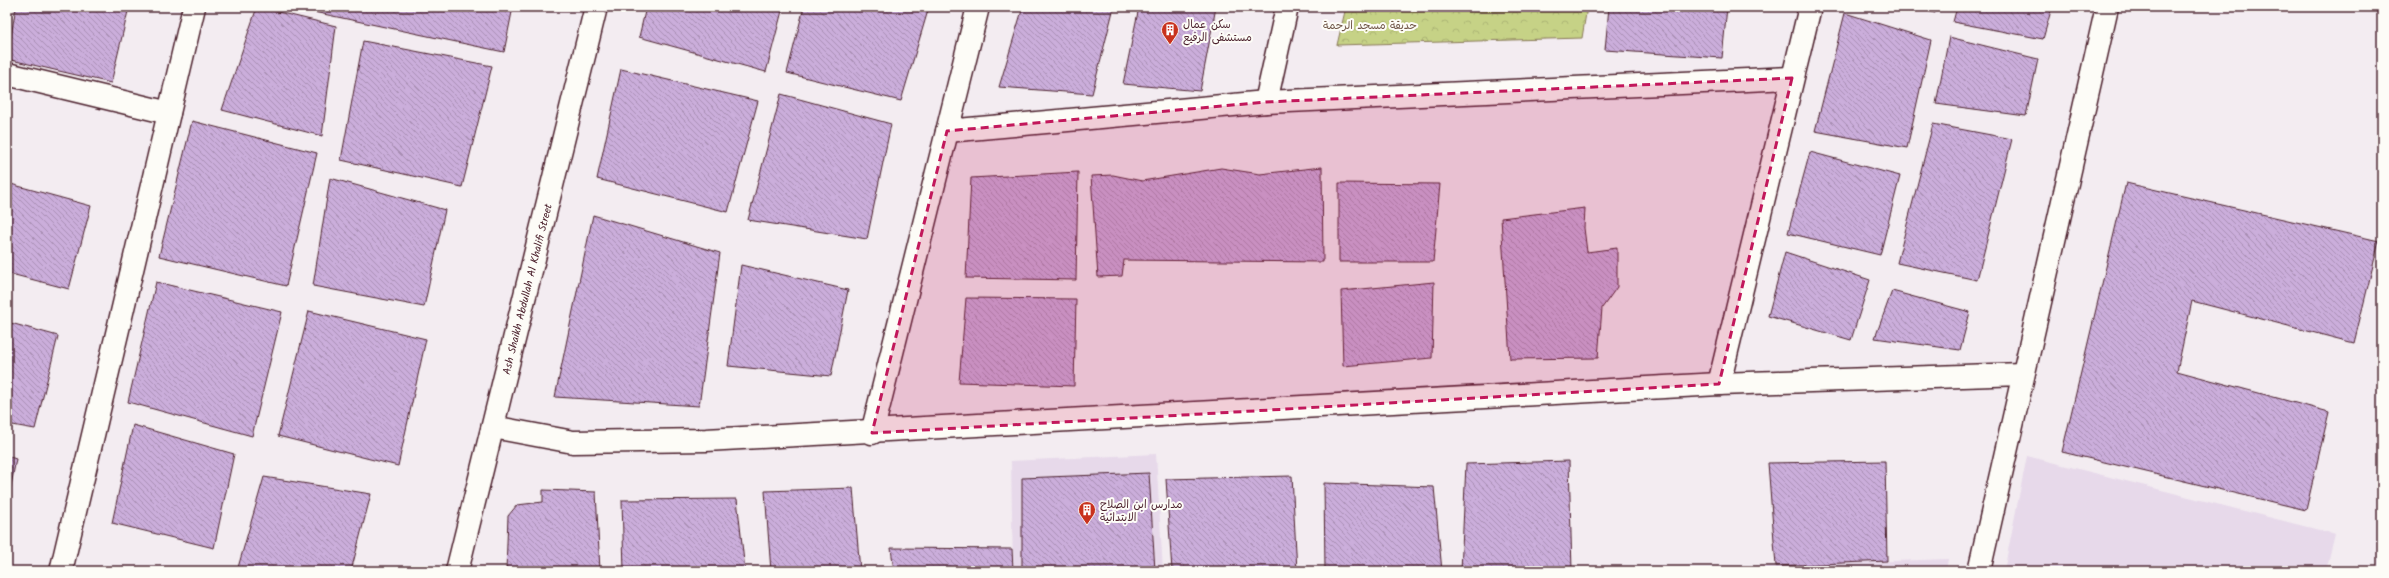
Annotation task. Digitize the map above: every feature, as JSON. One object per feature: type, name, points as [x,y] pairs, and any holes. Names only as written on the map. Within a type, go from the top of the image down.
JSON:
[{"type":"street","points":[[61,571],[194,7]]},
{"type":"street","name":"Ash Shaikh Abdullah Al Khalifi Street","points":[[457,571],[596,7]]},
{"type":"street","points":[[872,432],[978,7]]},
{"type":"street","points":[[1266,102],[1286,7]]},
{"type":"street","points":[[1719,384],[1810,7]]},
{"type":"street","points":[[1979,571],[2107,7]]},
{"type":"street","points":[[7,74],[169,113]]},
{"type":"street","points":[[947,131],[1266,102],[1792,78]]},
{"type":"street","points":[[493,427],[572,442],[706,440],[1719,384],[2023,374]]},
{"type":"highlighted area","points":[[1792,78],[1719,384],[872,433],[947,131],[1266,102]]},
{"type":"shaded area","name":"مدارس ابن الصلاح الابتدائية","points":[[1156,454],[1163,571],[1013,571],[1011,461]]},
{"type":"shaded area","points":[[2027,456],[2335,534],[2326,571],[2004,571]]},
{"type":"shaded area","points":[[1948,559],[1946,571],[1756,571],[1756,566]]},
{"type":"green space","name":"حديقة مسجد الرحمة","points":[[1346,7],[1587,7],[1582,38],[1337,45]]},
{"type":"building","points":[[16,7],[129,7],[111,83],[7,59]]},
{"type":"building","points":[[257,7],[336,26],[322,136],[222,110]]},
{"type":"building","points":[[290,7],[513,7],[504,52]]},
{"type":"building","points":[[646,7],[783,7],[766,72],[639,37]]},
{"type":"building","points":[[804,7],[929,7],[901,101],[787,73]]},
{"type":"building","points":[[1023,7],[1114,7],[1092,94],[999,87]]},
{"type":"building","name":"سكن عمال مستشفى الرفيع","points":[[1139,7],[1216,7],[1200,91],[1123,84]]},
{"type":"building","points":[[1609,7],[1727,7],[1722,58],[1605,50]]},
{"type":"building","points":[[1911,7],[1936,7],[1935,13]]},
{"type":"building","points":[[1957,7],[2052,7],[2043,39],[1953,22]]},
{"type":"building","points":[[1845,13],[1931,40],[1907,148],[1815,131]]},
{"type":"building","points":[[1949,37],[2038,59],[2026,116],[1936,104]]},
{"type":"building","points":[[363,41],[492,66],[462,187],[341,160]]},
{"type":"building","points":[[621,69],[758,101],[728,212],[597,179]]},
{"type":"building","points":[[781,94],[891,124],[867,239],[748,220]]},
{"type":"building","points":[[192,121],[317,153],[286,286],[159,256]]},
{"type":"building","points":[[1933,124],[2012,139],[1977,280],[1897,263]]},
{"type":"building","points":[[1810,152],[1900,176],[1880,255],[1788,233]]},
{"type":"building","points":[[1322,167],[1323,262],[1124,260],[1122,276],[1098,277],[1091,176],[1113,175],[1142,181],[1221,168],[1260,174]]},
{"type":"building","points":[[1078,172],[1076,280],[966,278],[971,178]]},
{"type":"building","points":[[330,178],[445,210],[424,307],[313,286]]},
{"type":"building","points":[[7,183],[91,206],[69,289],[7,273]]},
{"type":"building","points":[[1339,183],[1440,184],[1433,262],[1339,262]]},
{"type":"building","points":[[2126,183],[2379,241],[2354,343],[2192,301],[2177,371],[2329,412],[2306,510],[2062,452]]},
{"type":"building","points":[[1585,208],[1584,228],[1587,252],[1617,248],[1617,287],[1602,308],[1598,358],[1510,359],[1501,218]]},
{"type":"building","points":[[593,215],[720,253],[699,406],[555,397]]},
{"type":"building","points":[[1785,252],[1870,280],[1851,340],[1768,316]]},
{"type":"building","points":[[741,265],[848,290],[831,376],[728,366]]},
{"type":"building","points":[[156,282],[282,312],[252,436],[128,402]]},
{"type":"building","points":[[1434,282],[1432,358],[1343,366],[1341,291]]},
{"type":"building","points":[[1892,291],[1970,312],[1960,350],[1875,338]]},
{"type":"building","points":[[966,298],[1076,299],[1074,386],[959,382]]},
{"type":"building","points":[[309,311],[426,339],[398,466],[278,436]]},
{"type":"building","points":[[7,322],[58,336],[35,429],[7,424]]},
{"type":"building","points":[[133,425],[234,454],[214,548],[112,523]]},
{"type":"building","points":[[7,456],[16,459],[7,507]]},
{"type":"building","points":[[1569,461],[1572,571],[1461,571],[1466,464]]},
{"type":"building","points":[[1885,461],[1887,561],[1776,566],[1768,463]]},
{"type":"building","name":"مدارس ابن الصلاح الابتدائية","points":[[1149,473],[1155,571],[1022,571],[1022,478]]},
{"type":"building","points":[[1292,476],[1297,571],[1172,571],[1166,479]]},
{"type":"building","points":[[264,477],[371,494],[351,571],[237,571]]},
{"type":"building","points":[[1324,483],[1434,487],[1442,571],[1325,571]]},
{"type":"building","points":[[853,488],[860,571],[771,571],[765,491]]},
{"type":"building","points":[[543,490],[596,492],[600,571],[506,571],[508,516],[517,505],[543,502]]},
{"type":"building","points":[[737,499],[745,571],[624,571],[622,500]]},
{"type":"building","points":[[891,548],[1012,549],[1013,571],[894,571]]},
{"type":"place","name":"سكن عمال مستشفى الرفيع","points":[[1170,45]]},
{"type":"place","name":"مدارس ابن الصلاح الابتدائية","points":[[1087,525]]}]
